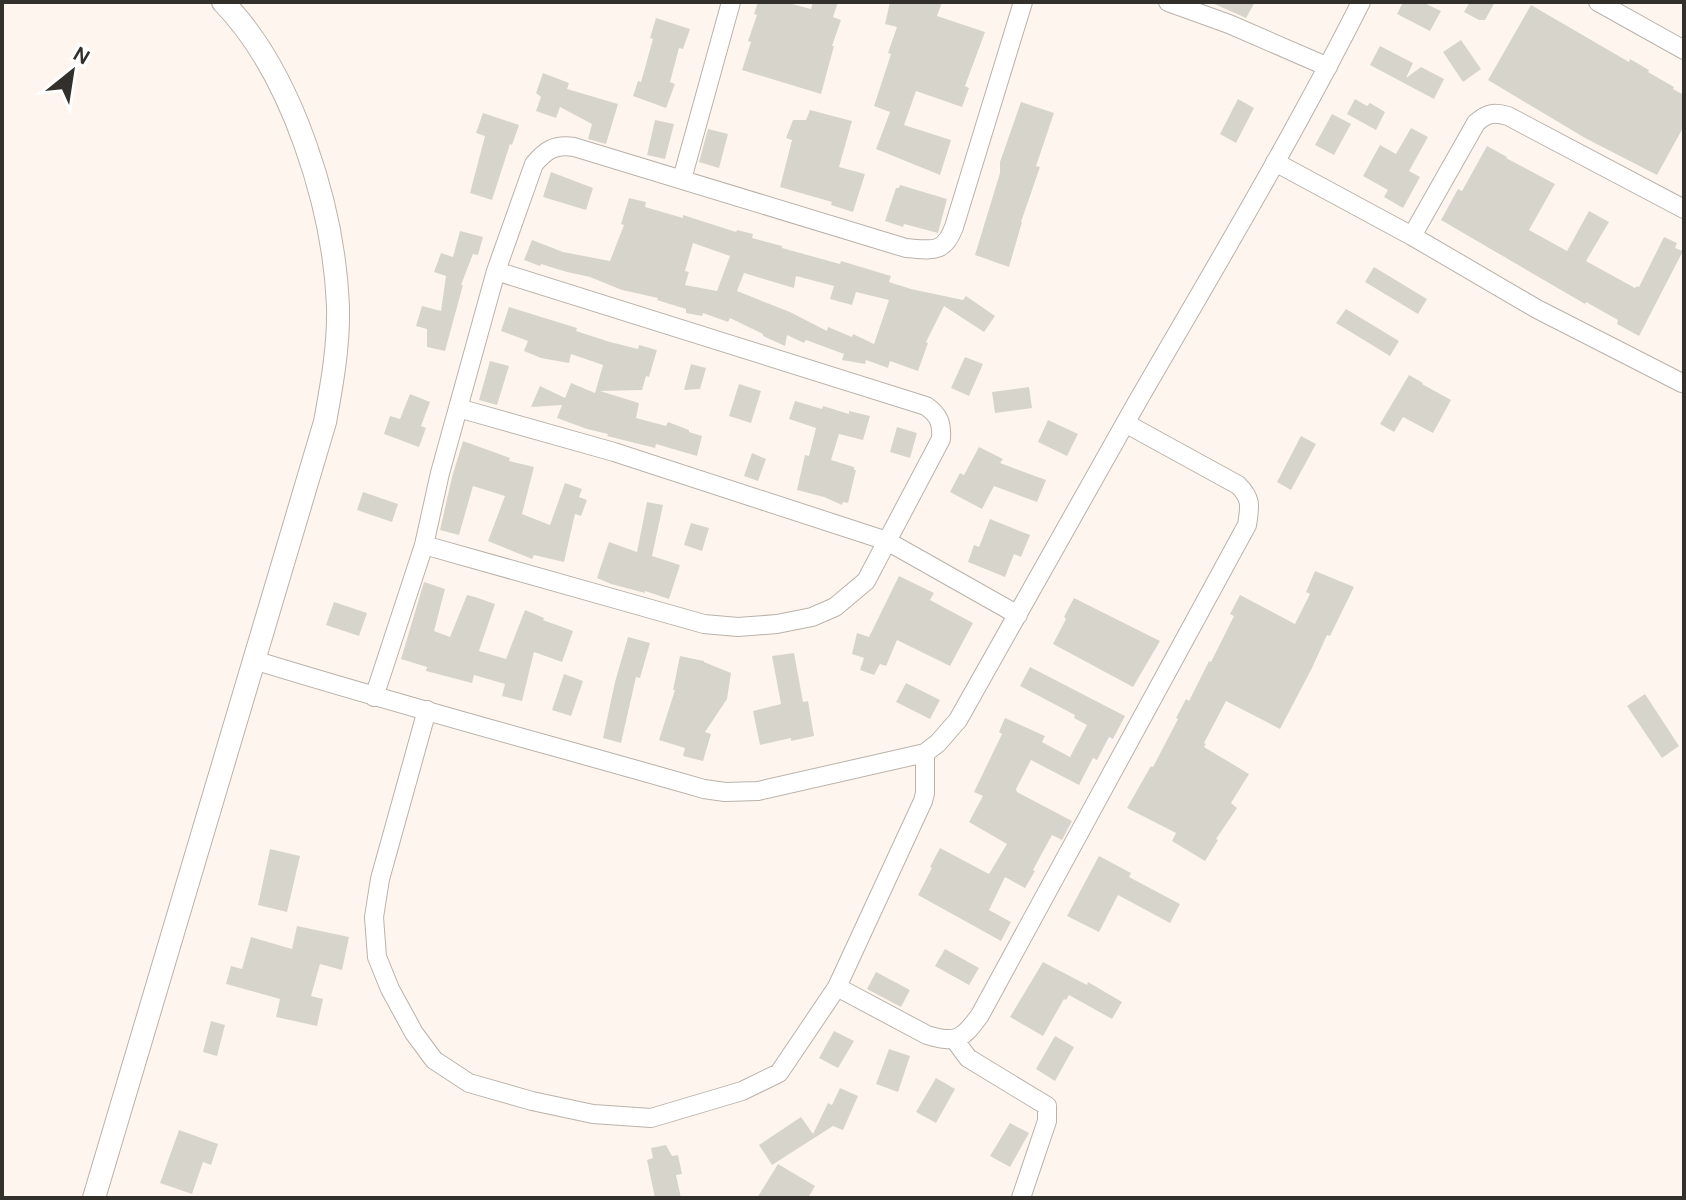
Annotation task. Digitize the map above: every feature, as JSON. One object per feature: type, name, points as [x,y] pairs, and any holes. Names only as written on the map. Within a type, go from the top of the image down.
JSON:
[{"type":"street","points":[[94,1198],[325,422],[333,377],[338,308],[325,214],[308,153],[286,95],[255,43],[223,2]]},
{"type":"street","points":[[682,179],[731,2]]},
{"type":"street","points":[[374,697],[424,545],[440,473],[496,271],[534,164],[542,154],[552,147],[574,147],[906,248],[928,250],[944,246],[954,227],[1023,2]]},
{"type":"street","points":[[254,660],[374,697],[704,789],[725,792],[758,791],[925,753],[958,720],[1275,162],[1361,2]]},
{"type":"street","points":[[1598,2],[1684,50]]},
{"type":"street","points":[[1178,3],[1328,67]]},
{"type":"street","points":[[1412,236],[1476,123],[1485,115],[1494,113],[1508,116],[1684,209]]},
{"type":"street","points":[[1275,162],[1412,236],[1537,309],[1682,383]]},
{"type":"street","points":[[424,545],[704,624],[738,627],[812,617],[835,607],[866,581],[941,439],[939,418],[926,406],[496,271]]},
{"type":"street","points":[[458,408],[614,452],[887,541],[1018,615]]},
{"type":"street","points":[[837,987],[927,1035],[954,1039],[968,1032],[1247,525],[1249,501],[1247,493],[1238,485],[1125,423]]},
{"type":"street","points":[[427,710],[380,879],[374,917],[377,957],[390,989],[414,1033],[434,1060],[469,1083],[593,1114],[651,1118],[742,1091],[779,1073],[837,987],[923,801],[925,753]]},
{"type":"street","points":[[954,1039],[968,1058],[1047,1106],[1047,1121],[1021,1198]]},
{"type":"building","points":[[758,2],[784,2],[811,9],[813,2],[838,2],[833,17],[841,20],[821,94],[742,70]]},
{"type":"building","points":[[890,2],[942,2],[937,16],[985,32],[965,86],[969,88],[962,107],[916,91],[904,125],[951,140],[940,175],[876,149],[890,112],[874,106],[897,27],[885,24]]},
{"type":"building","points":[[1210,2],[1255,2],[1246,18]]},
{"type":"building","points":[[1403,2],[1422,2],[1441,11],[1430,31],[1397,14]]},
{"type":"building","points":[[1470,2],[1495,2],[1485,20],[1479,20],[1464,12]]},
{"type":"building","points":[[1531,5],[1629,62],[1630,59],[1649,70],[1684,95],[1684,126],[1657,175],[1585,138],[1488,80]]},
{"type":"building","points":[[656,18],[690,29],[683,49],[679,48],[670,82],[675,84],[666,108],[633,96],[638,81],[641,82]]},
{"type":"building","points":[[1461,40],[1481,69],[1463,82],[1443,52]]},
{"type":"building","points":[[1380,46],[1413,63],[1406,78],[1421,67],[1444,79],[1434,99],[1370,65]]},
{"type":"building","points":[[543,73],[569,83],[567,89],[618,104],[606,144],[588,139],[592,124],[560,107],[556,118],[536,111],[541,97],[536,93]]},
{"type":"building","points":[[1238,99],[1254,108],[1236,143],[1220,134]]},
{"type":"building","points":[[1355,99],[1385,112],[1376,130],[1347,114]]},
{"type":"building","points":[[1021,102],[1054,113],[1036,166],[1040,167],[1009,267],[975,255],[1000,173],[1000,162]]},
{"type":"building","points":[[810,110],[852,121],[839,167],[865,174],[853,212],[831,205],[832,202],[780,187],[792,140],[786,138],[793,120],[806,120]]},
{"type":"building","points":[[483,113],[519,125],[492,200],[470,193],[485,136],[476,133]]},
{"type":"building","points":[[1332,114],[1351,124],[1334,155],[1315,145]]},
{"type":"building","points":[[655,120],[674,124],[665,159],[647,155]]},
{"type":"building","points":[[1411,128],[1428,137],[1409,171],[1420,177],[1403,208],[1384,197],[1388,190],[1363,176],[1380,145],[1396,154]]},
{"type":"building","points":[[708,129],[728,134],[719,168],[699,162]]},
{"type":"building","points":[[1487,146],[1555,184],[1529,230],[1567,251],[1589,211],[1609,222],[1586,261],[1635,288],[1639,287],[1664,237],[1677,243],[1675,248],[1683,251],[1639,336],[1617,324],[1618,320],[1441,220],[1458,189],[1462,191]]},
{"type":"building","points":[[551,172],[593,188],[586,210],[543,197]]},
{"type":"building","points":[[900,185],[947,199],[938,233],[885,221],[896,188]]},
{"type":"building","points":[[629,198],[646,202],[645,207],[753,234],[752,238],[782,248],[891,276],[889,282],[911,289],[963,300],[966,296],[995,316],[984,332],[944,306],[926,342],[918,371],[890,361],[888,368],[866,360],[865,364],[842,360],[844,354],[787,335],[785,346],[730,318],[728,322],[703,313],[702,316],[686,313],[686,309],[658,298],[524,260],[532,240],[563,252],[610,261],[624,225],[621,224]],"holes":[[[693,243],[730,256],[717,291],[685,285],[689,272],[685,271]],[[744,273],[794,288],[796,276],[834,286],[830,299],[852,305],[856,292],[889,300],[874,344],[828,327],[827,331],[737,291]]]},
{"type":"building","points":[[460,231],[483,237],[478,255],[473,254],[461,285],[445,351],[427,347],[427,329],[416,326],[422,306],[441,311],[446,276],[434,272],[441,253],[453,257]]},
{"type":"building","points":[[1374,267],[1427,299],[1418,314],[1365,282]]},
{"type":"building","points":[[509,307],[577,328],[576,331],[610,342],[657,350],[642,390],[600,391],[639,403],[636,418],[666,426],[668,422],[702,436],[697,456],[656,444],[655,448],[607,436],[557,418],[562,405],[531,407],[540,386],[565,398],[571,383],[595,393],[603,365],[571,354],[569,363],[524,351],[528,341],[501,331]]},
{"type":"building","points":[[1346,309],[1399,341],[1390,356],[1336,323]]},
{"type":"building","points":[[965,357],[983,364],[969,396],[951,388]]},
{"type":"building","points":[[490,361],[509,366],[497,405],[479,400]]},
{"type":"building","points":[[691,364],[706,368],[700,389],[684,390]]},
{"type":"building","points":[[1409,375],[1451,400],[1433,433],[1403,417],[1394,432],[1380,424]]},
{"type":"building","points":[[739,384],[761,391],[751,423],[729,416]]},
{"type":"building","points":[[1029,387],[1032,408],[995,413],[992,392]]},
{"type":"building","points":[[410,394],[430,402],[421,426],[426,428],[419,447],[384,434],[390,416],[400,419]]},
{"type":"building","points":[[795,401],[822,409],[823,406],[849,414],[849,411],[870,416],[863,440],[839,434],[831,460],[856,470],[848,503],[843,502],[842,505],[797,490],[805,455],[809,456],[816,428],[789,419]]},
{"type":"building","points":[[1048,420],[1078,434],[1067,456],[1038,442]]},
{"type":"building","points":[[897,427],[917,433],[910,458],[890,452]]},
{"type":"building","points":[[1301,436],[1316,444],[1291,490],[1277,482]]},
{"type":"building","points":[[463,441],[510,458],[509,461],[534,467],[522,514],[550,525],[565,483],[582,489],[579,497],[587,500],[581,516],[575,514],[564,562],[534,555],[532,559],[488,541],[505,496],[473,486],[459,535],[440,530]]},
{"type":"building","points":[[979,447],[1003,459],[1000,463],[1046,480],[1037,502],[994,486],[982,509],[950,492],[960,473],[964,475]]},
{"type":"building","points":[[752,453],[766,459],[758,481],[744,476]]},
{"type":"building","points":[[363,492],[398,504],[392,522],[357,510]]},
{"type":"building","points":[[647,502],[663,505],[652,556],[680,565],[669,599],[597,578],[609,542],[637,552]]},
{"type":"building","points":[[990,519],[1030,535],[1021,557],[1014,554],[1005,577],[968,562],[974,545],[979,547]]},
{"type":"building","points":[[691,523],[709,528],[702,551],[684,545]]},
{"type":"building","points":[[1315,571],[1354,587],[1280,729],[1226,701],[1204,743],[1204,747],[1249,774],[1231,803],[1237,808],[1205,861],[1172,841],[1176,833],[1127,808],[1153,767],[1186,699],[1189,701],[1211,662],[1234,616],[1230,614],[1240,595],[1295,624],[1310,594],[1306,592]]},
{"type":"building","points":[[899,576],[934,593],[930,600],[973,623],[950,666],[897,640],[886,666],[880,664],[874,675],[860,670],[864,658],[852,654],[857,633],[869,637]]},
{"type":"building","points":[[424,582],[445,589],[434,631],[450,637],[467,595],[495,604],[479,651],[506,659],[525,610],[573,631],[562,662],[534,652],[522,701],[502,696],[505,684],[474,675],[472,683],[426,671],[427,667],[401,659]]},
{"type":"building","points":[[1074,598],[1160,641],[1133,687],[1053,644]]},
{"type":"building","points":[[334,602],[367,613],[359,636],[326,625]]},
{"type":"building","points":[[628,637],[650,643],[640,678],[636,677],[621,743],[603,738]]},
{"type":"building","points":[[794,653],[803,702],[808,701],[814,736],[760,745],[753,711],[781,704],[772,656]]},
{"type":"building","points":[[680,656],[704,661],[731,673],[727,699],[705,732],[711,734],[703,761],[683,756],[685,748],[659,740],[675,690]]},
{"type":"building","points":[[1030,667],[1125,716],[1097,760],[1093,758],[1079,785],[1031,760],[1017,792],[1072,821],[1062,840],[1052,835],[1025,888],[1005,877],[989,910],[1011,922],[1001,941],[918,895],[940,848],[989,874],[1007,844],[969,822],[983,796],[974,792],[1002,734],[999,732],[1005,718],[1045,736],[1042,742],[1070,757],[1087,725],[1074,718],[1075,715],[1020,686]]},
{"type":"building","points":[[564,674],[583,681],[571,716],[552,710]]},
{"type":"building","points":[[906,683],[940,700],[930,719],[896,702]]},
{"type":"building","points":[[1645,694],[1679,746],[1662,758],[1627,706]]},
{"type":"building","points":[[270,849],[300,856],[287,912],[258,905]]},
{"type":"building","points":[[1099,856],[1131,873],[1129,877],[1180,904],[1170,923],[1118,895],[1099,932],[1067,916]]},
{"type":"building","points":[[297,926],[349,937],[342,970],[320,964],[311,996],[323,999],[317,1026],[276,1017],[280,999],[226,984],[231,966],[242,969],[251,937],[292,949]]},
{"type":"building","points":[[945,949],[979,968],[969,985],[935,966]]},
{"type":"building","points":[[1043,962],[1087,985],[1088,982],[1122,1002],[1112,1019],[1069,995],[1043,1036],[1010,1017]]},
{"type":"building","points":[[876,972],[910,990],[901,1007],[867,989]]},
{"type":"building","points":[[211,1021],[225,1025],[217,1056],[203,1052]]},
{"type":"building","points":[[834,1031],[854,1041],[838,1068],[819,1058]]},
{"type":"building","points":[[1055,1036],[1074,1047],[1055,1081],[1036,1069]]},
{"type":"building","points":[[889,1049],[910,1056],[898,1092],[876,1084]]},
{"type":"building","points":[[936,1078],[955,1089],[936,1123],[916,1112]]},
{"type":"building","points":[[840,1088],[858,1096],[843,1130],[833,1126],[772,1165],[759,1145],[801,1117],[813,1134],[828,1103],[832,1105]]},
{"type":"building","points":[[1010,1123],[1029,1133],[1010,1167],[990,1156]]},
{"type":"building","points":[[179,1130],[218,1144],[211,1165],[203,1162],[192,1194],[160,1183]]},
{"type":"building","points":[[666,1145],[672,1156],[678,1155],[682,1174],[676,1175],[681,1198],[655,1198],[647,1160],[653,1158],[651,1148]]},
{"type":"building","points":[[778,1164],[815,1186],[808,1198],[757,1198]]}]
